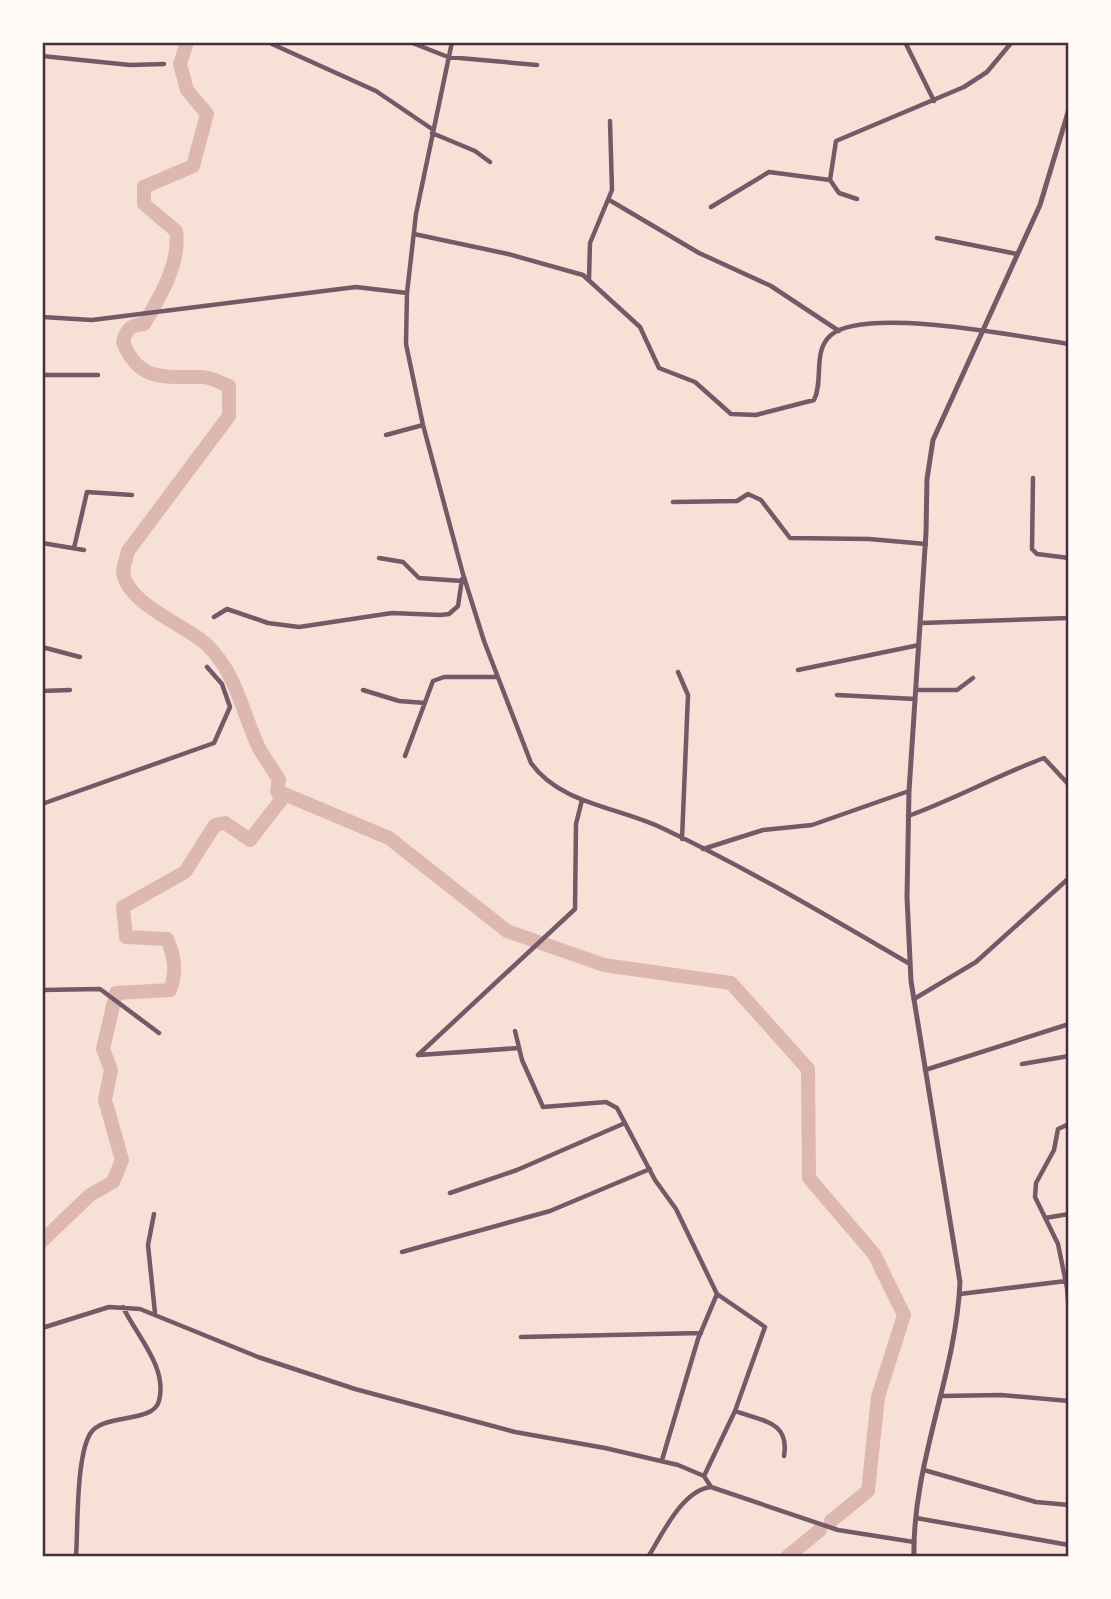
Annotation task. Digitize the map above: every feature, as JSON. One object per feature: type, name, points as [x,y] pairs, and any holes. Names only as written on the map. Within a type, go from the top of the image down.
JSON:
[{"type":"street","points":[[410,42],[448,57],[537,65]]},
{"type":"street","points":[[452,42],[432,131],[414,234],[407,293],[406,344],[423,425],[462,577],[531,763],[542,778],[582,800],[653,824],[910,964]]},
{"type":"street","points":[[905,42],[934,101]]},
{"type":"street","points":[[857,199],[839,193],[830,180],[836,141],[964,87],[987,72],[1012,42]]},
{"type":"street","points":[[272,44],[376,92],[432,131],[475,151],[490,162]]},
{"type":"street","points":[[42,56],[119,64],[164,64]]},
{"type":"street","points":[[914,1557],[916,1518],[924,1470],[960,1294],[956,1253],[910,964],[908,816],[926,544],[927,479],[933,440],[980,331],[1040,205],[1069,109]]},
{"type":"street","points":[[589,280],[590,243],[594,228],[611,201],[610,121]]},
{"type":"street","points":[[711,207],[769,172],[830,180]]},
{"type":"street","points":[[611,201],[699,253],[780,291],[839,331]]},
{"type":"street","points":[[414,234],[573,270],[589,280],[640,327],[659,368],[695,382],[731,414],[756,415],[814,400],[824,344],[831,335],[854,324],[884,322],[980,331],[1069,344]]},
{"type":"street","points":[[937,239],[1017,254]]},
{"type":"street","points":[[42,317],[92,320],[356,287],[407,293]]},
{"type":"street","points":[[42,375],[98,374]]},
{"type":"street","points":[[386,435],[423,425]]},
{"type":"street","points":[[1033,478],[1031,549],[1037,554],[1069,558]]},
{"type":"street","points":[[74,548],[87,492],[132,495]]},
{"type":"street","points":[[673,502],[737,501],[748,494],[761,500],[790,538],[869,539],[926,544]]},
{"type":"street","points":[[42,543],[84,550]]},
{"type":"street","points":[[379,558],[403,562],[419,578],[462,577]]},
{"type":"street","points":[[214,617],[227,609],[268,623],[299,627],[381,614],[449,614],[458,606],[462,577]]},
{"type":"street","points":[[921,623],[1069,618]]},
{"type":"street","points":[[798,670],[919,645]]},
{"type":"street","points":[[42,647],[80,657]]},
{"type":"street","points":[[42,804],[214,743],[230,707],[222,684],[207,667]]},
{"type":"street","points":[[678,672],[688,695],[689,728],[682,839]]},
{"type":"street","points":[[405,755],[430,687],[438,679],[497,677]]},
{"type":"street","points":[[916,690],[957,690],[973,678]]},
{"type":"street","points":[[42,691],[70,690]]},
{"type":"street","points":[[363,690],[399,701],[425,704]]},
{"type":"street","points":[[837,695],[915,699]]},
{"type":"street","points":[[908,816],[948,802],[989,779],[1044,758],[1069,785]]},
{"type":"street","points":[[703,849],[763,830],[812,825],[909,791]]},
{"type":"street","points":[[519,1048],[418,1055],[575,909],[576,824],[582,800]]},
{"type":"street","points":[[914,999],[976,962],[1069,878]]},
{"type":"street","points":[[42,990],[100,989],[159,1033]]},
{"type":"street","points":[[925,1070],[1069,1024]]},
{"type":"street","points":[[515,1031],[533,1090],[543,1107],[606,1102],[617,1108],[650,1169],[676,1209],[717,1294],[765,1327],[735,1411],[704,1476]]},
{"type":"street","points":[[1022,1064],[1069,1056]]},
{"type":"street","points":[[450,1193],[517,1170],[625,1123]]},
{"type":"street","points":[[1069,1124],[1058,1129],[1054,1150],[1037,1183],[1035,1197],[1066,1265],[1069,1314]]},
{"type":"street","points":[[401,1252],[550,1211],[650,1169]]},
{"type":"street","points":[[154,1214],[148,1245],[155,1313]]},
{"type":"street","points":[[1045,1218],[1069,1214]]},
{"type":"street","points":[[960,1294],[1066,1281]]},
{"type":"street","points":[[662,1460],[701,1333],[717,1294]]},
{"type":"street","points":[[76,1557],[81,1477],[90,1434],[99,1425],[151,1411],[159,1403],[160,1390],[151,1354],[123,1307]]},
{"type":"street","points":[[42,1328],[93,1310],[123,1307],[155,1313],[219,1343],[355,1390],[514,1432],[662,1460],[704,1476],[710,1487]]},
{"type":"street","points":[[521,1337],[701,1333]]},
{"type":"street","points":[[940,1396],[1001,1395],[1069,1401]]},
{"type":"street","points":[[735,1411],[780,1429],[786,1439],[784,1456]]},
{"type":"street","points":[[924,1470],[1036,1502],[1069,1505]]},
{"type":"street","points":[[648,1557],[687,1500],[699,1489],[710,1487],[838,1530],[914,1542]]},
{"type":"street","points":[[916,1518],[1069,1545]]},
{"type":"waterway","points":[[42,1241],[90,1195],[113,1182],[122,1160],[105,1100],[111,1070],[103,1049],[116,993],[170,990],[174,977],[172,952],[167,939],[126,937],[123,907],[185,872],[215,825],[225,823],[250,840],[281,800],[277,791],[279,780],[259,748],[232,680],[216,655],[197,637],[145,604],[127,584],[123,572],[128,551],[229,416],[229,386],[205,377],[165,376],[146,371],[137,365],[123,342],[130,328],[144,324],[168,279],[177,243],[176,231],[144,204],[144,187],[193,166],[207,114],[187,90],[180,64],[187,42]]},
{"type":"waterway","points":[[277,791],[389,838],[507,931],[604,965],[731,983],[808,1069],[809,1178],[874,1254],[904,1315],[878,1397],[868,1491],[831,1521]]},
{"type":"waterway","points":[[787,1557],[820,1530]]}]
